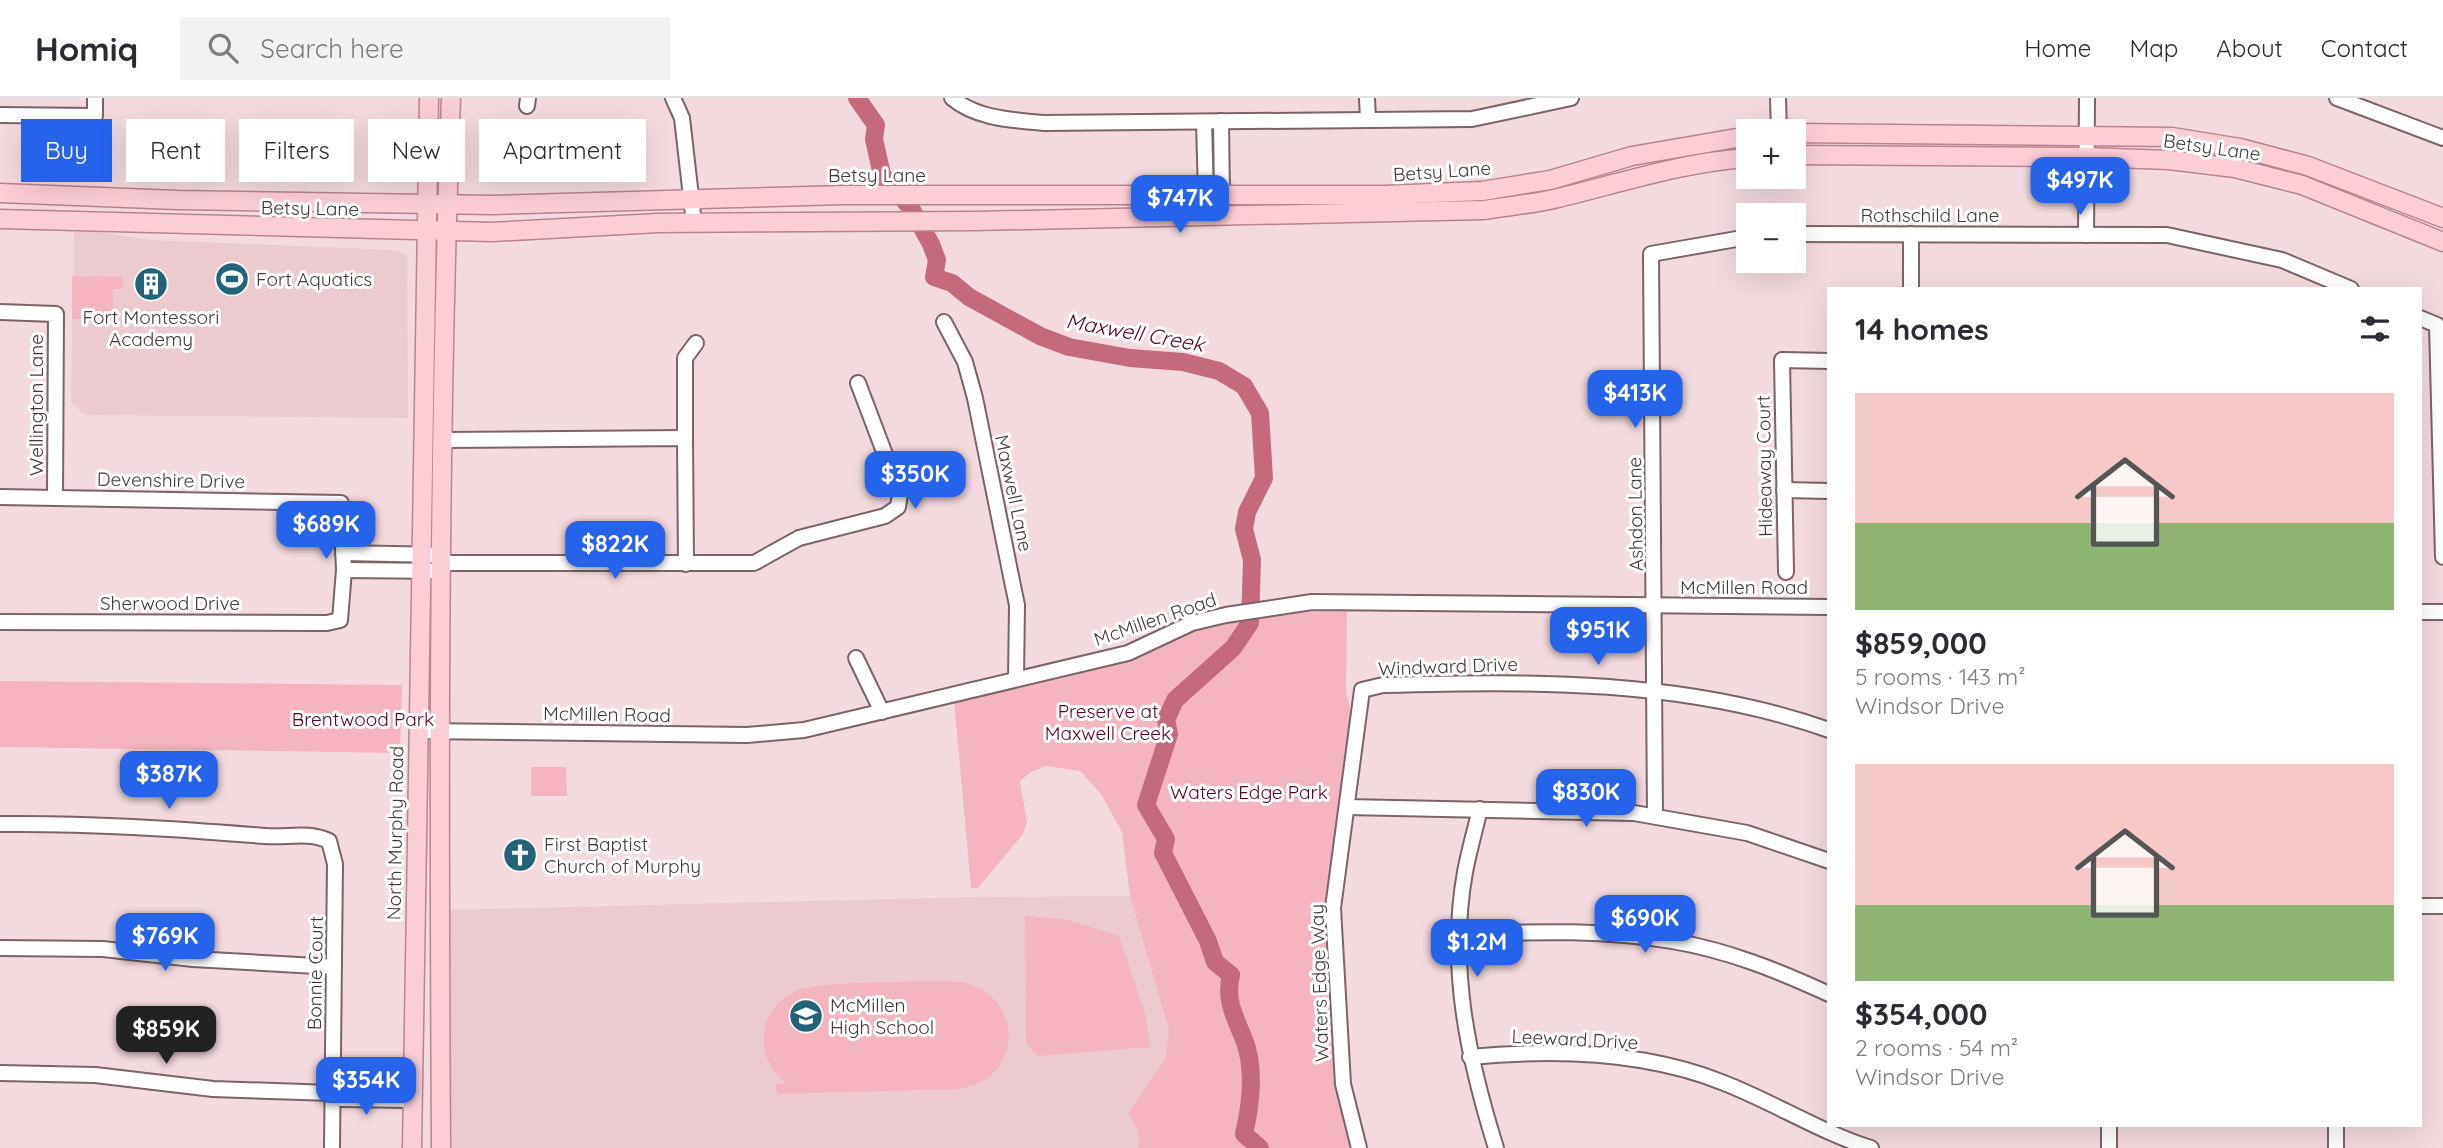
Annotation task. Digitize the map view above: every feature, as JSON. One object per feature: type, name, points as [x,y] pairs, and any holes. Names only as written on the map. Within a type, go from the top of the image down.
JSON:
[{"type":"main road","name":"North Murphy Road","points":[[412,1148],[429,98]]},
{"type":"main road","points":[[441,1148],[440,731],[446,232],[451,98]]},
{"type":"main road","name":"Betsy Lane","points":[[1806,133],[2172,137],[2240,148],[2308,166],[2443,218]]},
{"type":"main road","name":"Betsy Lane","points":[[0,193],[276,202],[540,205],[844,195],[1214,196],[1482,191],[1550,180],[1632,156],[1736,138]]},
{"type":"main road","name":"Betsy Lane","points":[[1806,155],[2087,157],[2169,160],[2235,168],[2302,185],[2443,242]]},
{"type":"main road","name":"Betsy Lane","points":[[0,219],[446,232],[694,223],[976,221],[1484,210],[1556,199],[1638,177],[1736,158]]},
{"type":"main road","points":[[114,197],[114,224]]},
{"type":"main road","points":[[275,229],[276,202]]},
{"type":"street","points":[[0,114],[94,116],[95,98]]},
{"type":"street","points":[[673,98],[682,118],[694,223]]},
{"type":"street","points":[[952,98],[995,118],[1044,123],[1472,119],[1571,98]]},
{"type":"street","points":[[1367,98],[1368,120]]},
{"type":"street","points":[[1777,98],[1778,119]]},
{"type":"street","points":[[2086,235],[2087,98]]},
{"type":"street","points":[[2337,98],[2443,138]]},
{"type":"street","points":[[1214,215],[1221,121]]},
{"type":"street","points":[[1204,122],[1214,196]]},
{"type":"street","name":"Rothschild Lane","points":[[1806,234],[2167,235],[2282,260],[2346,287]]},
{"type":"street","points":[[1910,234],[1911,287]]},
{"type":"street","name":"Ashdon Lane","points":[[1656,816],[1657,691],[1651,254],[1736,239]]},
{"type":"street","name":"Wellington Lane","points":[[0,312],[56,314],[55,496]]},
{"type":"street","points":[[2422,319],[2437,325],[2443,557]]},
{"type":"street","name":"Maxwell Lane","points":[[944,321],[955,338],[969,374],[1013,581],[1017,605],[1016,679]]},
{"type":"street","points":[[686,564],[685,358],[696,343]]},
{"type":"street","name":"Hideaway Court","points":[[1786,572],[1782,360],[1827,361]]},
{"type":"street","points":[[421,562],[344,570],[343,553],[442,563],[754,563],[799,538],[893,512],[900,501],[900,494],[859,383]]},
{"type":"street","points":[[444,440],[685,438]]},
{"type":"street","points":[[1784,491],[1827,491]]},
{"type":"street","name":"Devenshire Drive","points":[[0,497],[341,503],[343,553]]},
{"type":"street","name":"Sherwood Drive","points":[[0,622],[327,623],[340,620],[344,570]]},
{"type":"street","name":"McMillen Road","points":[[418,731],[747,735],[804,730],[1128,653],[1192,624],[1226,615],[1312,602],[1827,607]]},
{"type":"street","points":[[2422,612],[2443,612]]},
{"type":"street","points":[[856,658],[882,712]]},
{"type":"street","name":"Windward Drive","points":[[1362,690],[1383,685],[1577,683],[1737,703],[1827,725]]},
{"type":"street","name":"Waters Edge Way","points":[[1359,1148],[1343,1084],[1333,908],[1356,750],[1357,710],[1362,690]]},
{"type":"street","points":[[1347,807],[1656,816],[1747,832],[1827,861]]},
{"type":"street","points":[[1480,809],[1465,873],[1459,934],[1460,1001],[1470,1057],[1496,1148]]},
{"type":"street","name":"Bonnie Court","points":[[0,824],[74,824],[271,836],[314,835],[329,841],[335,864],[332,1148]]},
{"type":"street","points":[[2422,906],[2443,906]]},
{"type":"street","points":[[1459,934],[1568,932],[1674,941],[1748,960],[1827,993]]},
{"type":"street","points":[[0,948],[103,948],[193,959],[334,967]]},
{"type":"street","name":"Leeward Drive","points":[[1470,1057],[1547,1054],[1625,1058],[1665,1065],[1720,1081],[1871,1148]]},
{"type":"street","points":[[0,1073],[95,1075],[213,1089],[332,1093],[342,1083],[412,1092]]},
{"type":"street","points":[[2109,1127],[2109,1148]]},
{"type":"street","points":[[2336,1127],[2336,1148]]},
{"type":"shaded area","points":[[74,228],[150,240],[396,250],[407,256],[408,418],[85,415],[71,402]]},
{"type":"shaded area","name":"McMillen High School","points":[[1130,896],[1169,1031],[1165,1059],[1129,1113],[1138,1131],[1139,1148],[445,1148],[444,910],[972,897]]},
{"type":"green space","points":[[72,276],[123,277],[123,289],[113,289],[113,320],[72,319]]},
{"type":"green space","points":[[1347,611],[1346,692],[1350,708],[1350,751],[1330,872],[1325,965],[1333,1058],[1355,1148],[1139,1148],[1138,1131],[1128,1113],[1165,1059],[1169,1031],[1130,896],[1122,832],[1101,794],[1080,771],[1046,766],[1031,772],[1020,781],[1027,822],[1023,834],[978,888],[971,888],[954,700],[1124,661],[1190,632],[1224,621],[1287,613]]},
{"type":"green space","name":"Brentwood Park","points":[[0,681],[402,685],[400,753],[0,747]]},
{"type":"green space","points":[[531,767],[566,767],[567,796],[531,796]]},
{"type":"green space","points":[[1025,916],[1068,920],[1119,936],[1146,1017],[1150,1047],[1038,1056],[1026,1043]]},
{"type":"green space","points":[[962,982],[983,991],[998,1004],[1006,1020],[1009,1038],[1005,1056],[995,1071],[979,1083],[957,1089],[777,1094],[776,1084],[786,1084],[768,1061],[764,1032],[775,1007],[790,994],[808,988],[850,983]]},
{"type":"waterway","name":"Maxwell Creek","points":[[857,98],[876,125],[874,139],[882,175],[911,208],[931,244],[937,260],[934,277],[952,283],[969,297],[1040,336],[1069,347],[1130,358],[1183,362],[1219,371],[1244,386],[1260,413],[1264,478],[1247,512],[1244,529],[1252,560],[1250,623],[1233,648],[1175,700],[1166,720],[1169,734],[1146,805],[1166,839],[1163,853],[1208,941],[1215,962],[1231,975],[1230,999],[1247,1049],[1251,1073],[1249,1110],[1244,1134],[1260,1148]]},
{"type":"place","name":"Fort Aquatics","points":[[232,279]]},
{"type":"place","name":"Fort Montessori Academy","points":[[151,284]]},
{"type":"place","name":"First Baptist Church of Murphy","points":[[520,855]]},
{"type":"place","name":"McMillen High School","points":[[806,1016]]},
{"type":"park label","name":"Preserve at Maxwell Creek","points":[[1108,722]]},
{"type":"park label","name":"Waters Edge Park","points":[[1249,792]]}]
